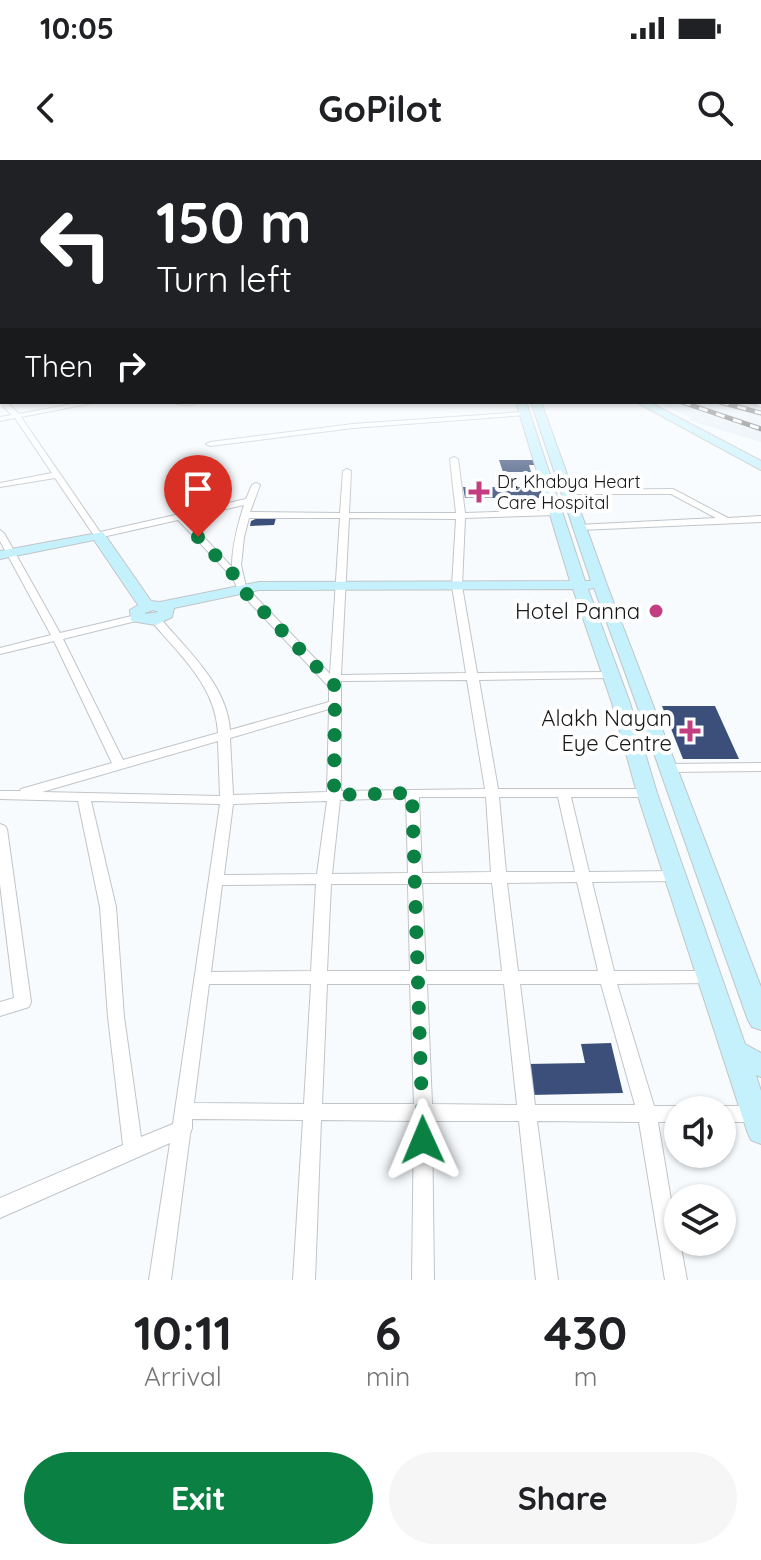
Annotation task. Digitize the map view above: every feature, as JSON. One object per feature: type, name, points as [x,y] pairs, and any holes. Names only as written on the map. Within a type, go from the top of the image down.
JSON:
[{"type":"main road","points":[[529,412],[579,586],[621,703],[647,793],[758,1122]]},
{"type":"main road","points":[[530,412],[567,492],[761,1020]]},
{"type":"main road","points":[[661,412],[761,464]]},
{"type":"main road","points":[[669,412],[761,464]]},
{"type":"main road","points":[[5,554],[98,535],[150,613],[238,582],[341,586],[600,585]]},
{"type":"main road","points":[[736,1052],[761,1066]]},
{"type":"street","points":[[13,412],[98,535],[249,501]]},
{"type":"street","points":[[0,419],[33,412]]},
{"type":"street","points":[[210,444],[472,412]]},
{"type":"street","points":[[454,459],[461,516],[457,586],[492,792],[525,1113],[547,1280]]},
{"type":"street","points":[[304,1280],[324,879],[334,795],[335,682],[347,471]]},
{"type":"street","points":[[0,485],[57,475]]},
{"type":"street","points":[[238,582],[244,515],[256,485]]},
{"type":"street","points":[[567,492],[673,491],[727,521]]},
{"type":"street","points":[[244,515],[461,516],[556,512]]},
{"type":"street","points":[[180,517],[335,682],[473,676],[609,675]]},
{"type":"street","points":[[580,527],[761,519]]},
{"type":"street","points":[[0,533],[5,554],[57,637],[120,766]]},
{"type":"street","points":[[0,651],[150,613],[198,670],[217,698],[223,717],[227,800],[160,1280]]},
{"type":"street","points":[[7,796],[335,704]]},
{"type":"street","points":[[668,768],[761,767]]},
{"type":"street","points":[[563,792],[607,977],[647,1114],[676,1280]]},
{"type":"street","points":[[7,796],[227,800],[412,793],[647,793]]},
{"type":"street","points":[[412,793],[423,1112],[423,1280]]},
{"type":"street","points":[[84,798],[108,907],[116,1017],[133,1151]]},
{"type":"street","points":[[0,829],[6,905],[23,1002],[0,1009]]},
{"type":"street","points":[[217,880],[677,876]]},
{"type":"street","points":[[204,978],[711,977]]},
{"type":"street","points":[[0,1208],[133,1151],[184,1120],[313,1112],[664,1114]]},
{"type":"street","points":[[736,1117],[758,1122]]},
{"type":"shaded area","points":[[679,412],[761,412],[761,442],[688,420],[691,418]]},
{"type":"building","points":[[499,460],[534,460],[536,465],[529,465],[531,472],[503,472]]},
{"type":"building","points":[[463,487],[540,487],[543,498],[465,498]]},
{"type":"building","points":[[276,518],[274,525],[250,526],[251,521]]},
{"type":"building","points":[[662,706],[715,706],[739,759],[683,759]]},
{"type":"building","points":[[611,1043],[623,1093],[531,1095],[527,1064],[585,1063],[581,1044]]},
{"type":"railway","points":[[712,412],[761,429]]},
{"type":"place","name":"Dr. Khabya Heart Care Hospital","points":[[479,492]]},
{"type":"place","name":"Hotel Panna","points":[[656,611]]},
{"type":"place","name":"Alakh Nayan Eye Centre","points":[[690,731]]},
{"type":"route","points":[[198,537],[235,576],[241,588],[335,686],[334,795],[412,793],[423,1140]]}]
